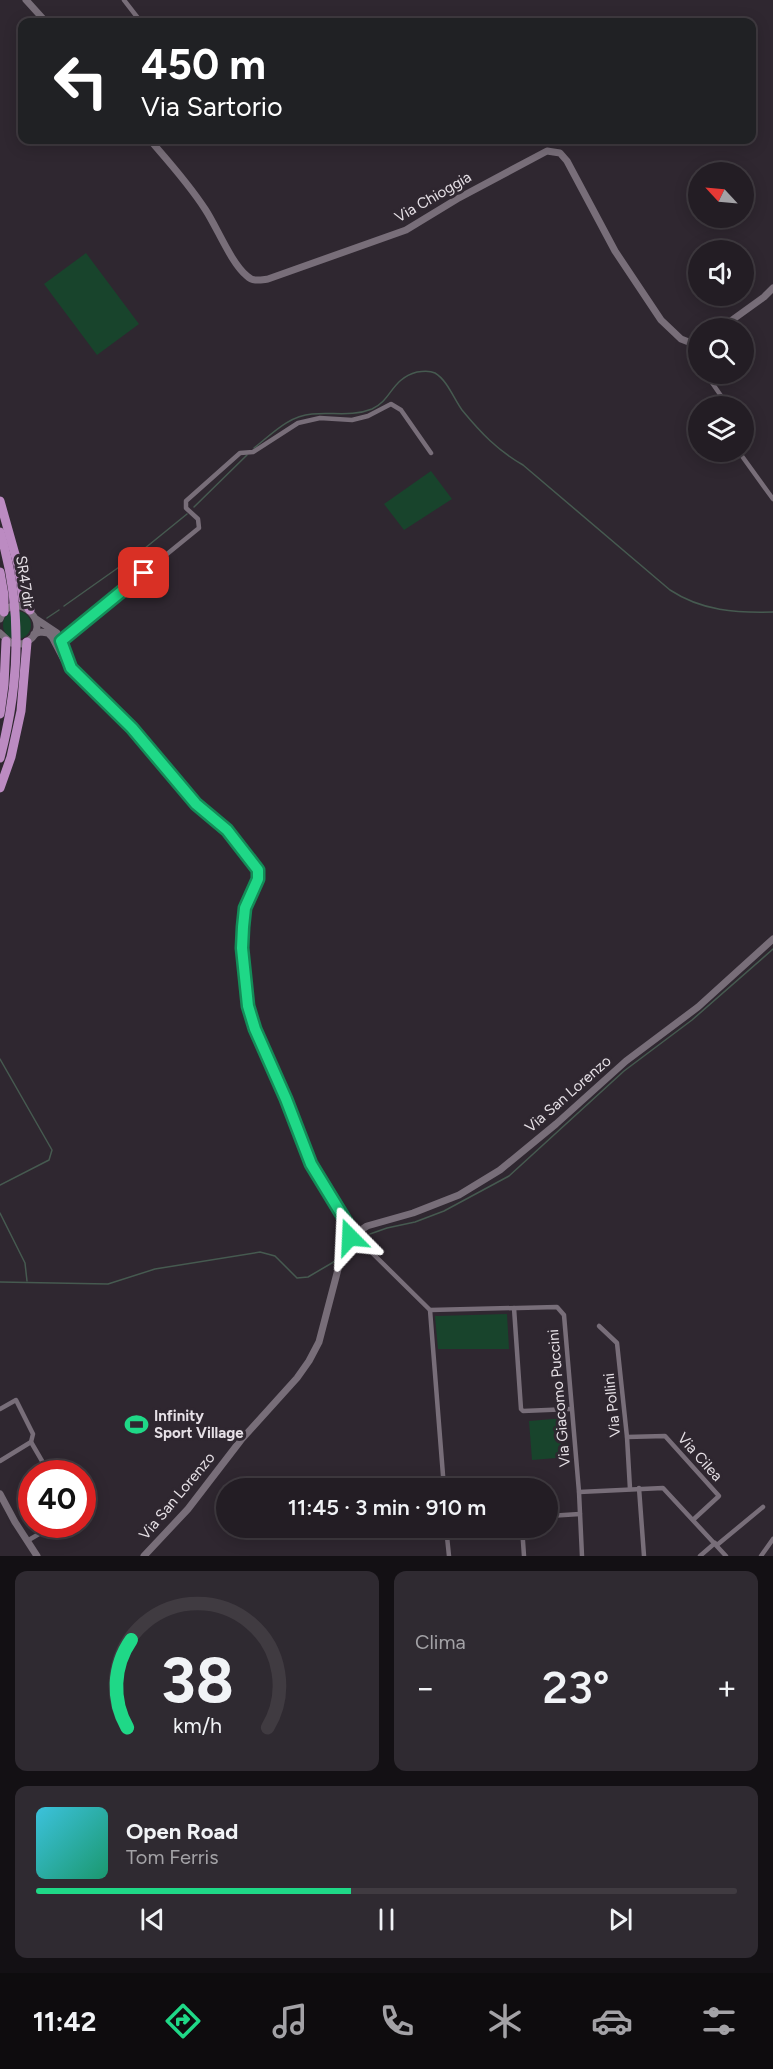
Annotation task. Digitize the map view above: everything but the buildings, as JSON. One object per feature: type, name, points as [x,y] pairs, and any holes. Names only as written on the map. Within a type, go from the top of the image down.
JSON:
[{"type":"highway","points":[[0,501],[18,565],[23,599],[32,614]]},
{"type":"highway","name":"SR47dir","points":[[0,532],[12,581],[17,631],[16,672],[9,720],[0,758]]},
{"type":"highway","points":[[0,572],[4,595],[1,615]]},
{"type":"highway","points":[[0,714],[5,677],[3,637]]},
{"type":"highway","points":[[0,788],[11,757],[21,711],[27,642]]},
{"type":"street","points":[[28,0],[43,18]]},
{"type":"street","points":[[124,0],[138,18]]},
{"type":"street","name":"Via Chioggia","points":[[153,144],[182,177],[205,209],[240,268],[248,277],[257,281],[406,230],[457,198],[531,158],[547,151],[556,151],[567,161],[615,251],[661,320],[681,339],[688,342]]},
{"type":"street","points":[[735,318],[773,288]]},
{"type":"street","points":[[59,642],[200,528],[198,519],[186,508],[186,501],[240,453],[253,452],[298,423],[320,418],[352,420],[368,416],[391,404],[401,410],[431,453]]},
{"type":"street","points":[[746,462],[773,499]]},
{"type":"street","points":[[1,615],[8,608],[19,606],[57,633],[71,668],[132,728],[196,804],[227,830],[258,870],[258,879],[245,908],[242,948],[248,1006],[255,1029],[286,1099],[311,1164],[355,1235],[430,1310],[443,1478]]},
{"type":"street","points":[[3,637],[16,644],[27,642],[37,626],[32,614]]},
{"type":"street","points":[[34,634],[48,633],[59,642]]},
{"type":"street","name":"Via San Lorenzo","points":[[144,1556],[188,1509],[241,1440],[297,1378],[309,1361],[319,1342],[342,1254],[355,1235],[367,1226],[413,1214],[459,1195],[500,1170],[556,1124],[626,1061],[698,1006],[773,939]]},
{"type":"street","name":"Via Giacomo Puccini","points":[[514,1308],[556,1307],[564,1315],[582,1556]]},
{"type":"street","points":[[430,1310],[514,1308],[521,1409],[523,1412],[571,1409]]},
{"type":"street","name":"Via Pollini","points":[[599,1326],[617,1342],[630,1489]]},
{"type":"street","points":[[0,1409],[16,1400],[33,1434],[31,1442],[41,1460]]},
{"type":"street","name":"Via Cilea","points":[[627,1437],[665,1436],[719,1496],[694,1519]]},
{"type":"street","points":[[0,1461],[31,1442]]},
{"type":"street","points":[[639,1488],[644,1556]]},
{"type":"street","points":[[579,1492],[663,1488],[726,1556]]},
{"type":"street","points":[[0,1494],[37,1556]]},
{"type":"street","points":[[700,1556],[763,1507]]},
{"type":"street","points":[[558,1515],[580,1514]]},
{"type":"street","points":[[27,1541],[32,1538]]},
{"type":"street","points":[[447,1538],[448,1556]]},
{"type":"street","points":[[523,1538],[524,1556]]},
{"type":"street","points":[[761,1556],[773,1539]]},
{"type":"green space","points":[[86,253],[139,324],[97,355],[44,284]]},
{"type":"green space","points":[[431,471],[452,499],[404,530],[384,504]]},
{"type":"green space","points":[[17,611],[27,615],[31,625],[27,635],[17,639],[7,635],[3,625],[7,615]]},
{"type":"green space","points":[[507,1314],[509,1349],[438,1349],[435,1316]]},
{"type":"green space","points":[[565,1418],[568,1457],[532,1460],[529,1421]]},
{"type":"waterway","points":[[254,448],[295,418],[312,414],[350,414],[372,409],[379,405],[408,375],[422,371],[433,372],[443,380],[462,410],[490,440],[523,465],[670,590],[694,602],[720,609],[773,612]]},
{"type":"waterway","points":[[194,507],[247,455]]},
{"type":"waterway","points":[[64,606],[139,553],[187,514]]},
{"type":"waterway","points":[[47,618],[59,610]]},
{"type":"waterway","points":[[370,1234],[415,1222],[444,1211],[509,1176],[624,1071],[692,1020],[773,949]]},
{"type":"waterway","points":[[0,1059],[52,1150],[49,1160],[0,1185]]},
{"type":"waterway","points":[[0,1213],[25,1263],[27,1281]]},
{"type":"waterway","points":[[0,1282],[108,1284],[155,1269],[260,1252],[275,1256],[297,1278],[308,1277],[337,1260]]},
{"type":"place","name":"Infinity Sport Village","points":[[136,1425]]},
{"type":"route","points":[[144,573],[61,641],[64,652],[71,668],[132,728],[196,804],[227,830],[258,870],[258,879],[245,908],[243,927],[242,948],[248,1006],[255,1029],[286,1099],[304,1149],[350,1228],[350,1237]]}]
